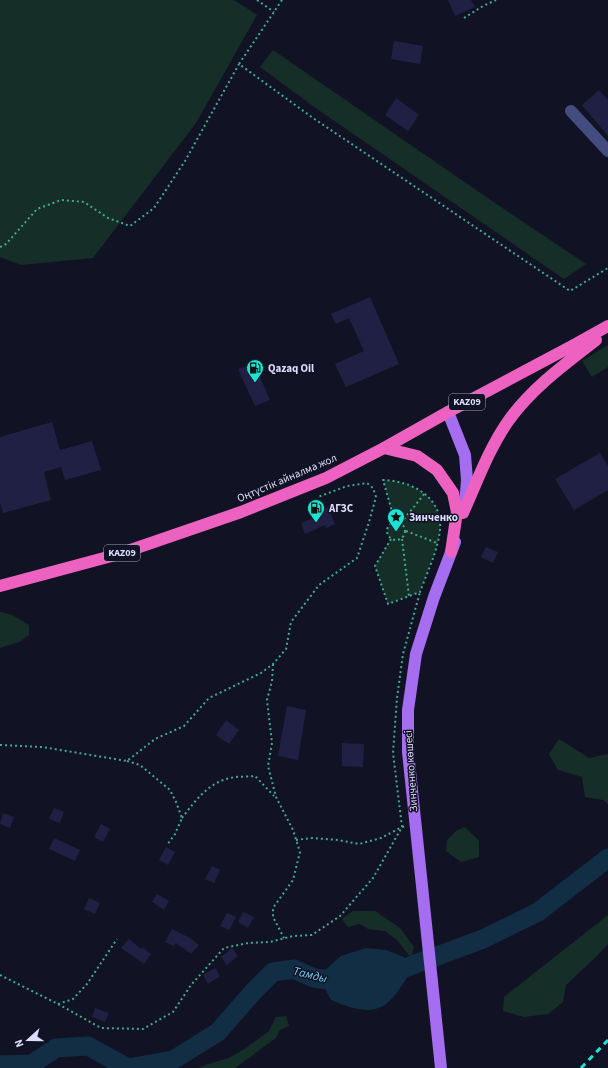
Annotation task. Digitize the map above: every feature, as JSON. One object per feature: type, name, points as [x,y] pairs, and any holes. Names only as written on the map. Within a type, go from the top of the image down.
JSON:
[{"type":"highway","name":"Оңтүстік айналма жол","points":[[0,586],[119,554],[240,512],[326,478],[608,327]]},
{"type":"highway","points":[[463,513],[489,454],[509,419],[536,388],[608,327]]},
{"type":"highway","points":[[384,448],[417,456],[436,470],[453,493],[457,512],[451,552]]},
{"type":"main road","name":"Зинченко көшесі","points":[[441,1068],[408,752],[408,710],[416,654],[434,596],[459,530],[467,497],[465,455],[448,412]]},
{"type":"lane","points":[[571,111],[608,151]]},
{"type":"path","points":[[257,0],[274,12]]},
{"type":"path","points":[[0,247],[6,244],[37,209],[61,200],[84,202],[108,218],[130,226],[154,208],[185,161],[239,64],[282,0]]},
{"type":"path","points":[[464,18],[496,0]]},
{"type":"path","points":[[239,64],[313,118],[570,291],[608,268]]},
{"type":"path","points":[[391,539],[375,566],[388,604],[420,592],[440,530],[439,516],[436,506],[425,494],[408,484],[395,480],[383,480],[395,522]]},
{"type":"path","points":[[127,761],[155,739],[184,726],[209,698],[261,673],[273,664],[286,649],[291,622],[319,585],[356,558],[376,497],[373,488],[367,484],[347,486],[318,497]]},
{"type":"path","points":[[401,524],[425,494]]},
{"type":"path","points":[[402,539],[396,541],[391,539],[387,534],[388,527],[392,523],[395,522],[401,524],[406,531],[437,543]]},
{"type":"path","points":[[406,531],[402,539],[409,596]]},
{"type":"path","points":[[273,664],[272,681],[267,700],[272,743],[268,766],[276,797],[293,830],[300,852],[293,880],[273,908],[273,917],[284,938]]},
{"type":"path","points":[[0,745],[42,747],[127,761],[140,765],[170,790],[182,818]]},
{"type":"path","points":[[167,845],[176,834],[182,818],[212,785],[230,778],[255,776],[276,797]]},
{"type":"path","points":[[296,840],[312,838],[338,840],[359,844],[381,838],[402,827],[416,824]]},
{"type":"path","points":[[0,975],[58,1004],[101,1028],[144,1029],[173,1012],[191,984],[224,948],[248,943],[270,942],[293,936],[312,935],[340,916],[373,878],[402,827]]},
{"type":"path","points":[[58,1004],[73,999],[87,984],[117,939]]},
{"type":"green space","points":[[0,0],[234,0],[257,15],[196,123],[93,258],[21,265],[0,257]]},
{"type":"green space","points":[[273,50],[586,264],[564,279],[317,109],[260,67]]},
{"type":"green space","points":[[608,345],[608,367],[592,377],[582,361]]},
{"type":"green space","points":[[383,480],[405,484],[424,493],[431,500],[440,518],[439,538],[420,592],[388,604],[375,566],[391,539],[387,534],[388,527],[395,522]]},
{"type":"green space","points":[[0,612],[12,615],[29,625],[29,635],[19,642],[0,648]]},
{"type":"green space","points":[[559,739],[589,758],[608,754],[608,804],[603,800],[585,797],[582,777],[558,770],[549,754]]},
{"type":"green space","points":[[465,827],[479,841],[479,857],[461,862],[446,851],[447,840],[456,831]]},
{"type":"green space","points":[[353,911],[375,911],[400,928],[414,947],[411,958],[398,941],[385,931],[368,929],[360,924],[348,927],[342,919]]},
{"type":"green space","points":[[608,915],[608,944],[566,985],[563,1002],[548,1014],[524,1017],[503,1011],[504,997]]},
{"type":"green space","points":[[286,1016],[289,1026],[280,1030],[276,1038],[235,1068],[198,1068],[229,1058],[246,1048],[269,1031],[276,1017]]},
{"type":"water","points":[[366,948],[386,950],[404,957],[409,974],[401,987],[386,1004],[369,1010],[346,1006],[331,1000],[324,987],[325,970],[341,956]]},
{"type":"building","points":[[448,0],[471,0],[475,7],[455,16]]},
{"type":"building","points":[[394,41],[423,46],[420,64],[391,59]]},
{"type":"building","points":[[599,90],[608,100],[608,136],[582,105]]},
{"type":"building","points":[[396,98],[419,115],[408,131],[385,115]]},
{"type":"building","points":[[370,297],[399,364],[346,387],[335,364],[364,351],[349,318],[336,324],[331,314]]},
{"type":"building","points":[[254,363],[270,400],[255,406],[238,369]]},
{"type":"building","points":[[52,422],[60,450],[92,441],[101,470],[65,480],[61,467],[44,472],[51,500],[3,513],[0,502],[0,437]]},
{"type":"building","points":[[600,453],[608,466],[608,490],[574,510],[555,479]]},
{"type":"building","points":[[328,507],[335,524],[326,528],[325,525],[305,534],[301,523],[321,515],[319,511]]},
{"type":"building","points":[[486,547],[498,552],[493,563],[481,557]]},
{"type":"building","points":[[287,706],[306,710],[298,760],[278,756]]},
{"type":"building","points":[[226,720],[239,730],[229,744],[216,735]]},
{"type":"building","points":[[342,743],[364,744],[363,767],[342,766]]},
{"type":"building","points":[[54,808],[64,812],[60,823],[49,819]]},
{"type":"building","points":[[3,813],[14,817],[10,828],[0,824]]},
{"type":"building","points":[[101,824],[110,829],[103,842],[94,837]]},
{"type":"building","points":[[54,838],[80,850],[75,861],[49,849]]},
{"type":"building","points":[[166,847],[175,852],[168,865],[159,860]]},
{"type":"building","points":[[212,866],[220,870],[214,883],[205,879]]},
{"type":"building","points":[[157,894],[169,901],[164,910],[152,902]]},
{"type":"building","points":[[89,898],[100,903],[95,914],[84,909]]},
{"type":"building","points":[[243,912],[254,917],[248,928],[238,922]]},
{"type":"building","points":[[227,913],[236,917],[229,930],[220,926]]},
{"type":"building","points":[[172,929],[190,938],[199,945],[191,954],[176,943],[174,946],[165,942]]},
{"type":"building","points":[[129,939],[141,949],[142,947],[151,954],[144,964],[121,948]]},
{"type":"building","points":[[232,948],[238,956],[227,965],[221,957]]},
{"type":"building","points":[[215,968],[220,976],[208,984],[203,975]]},
{"type":"building","points":[[95,1008],[109,1013],[105,1022],[92,1017]]},
{"type":"waterway","name":"Тамды","points":[[383,976],[483,939],[538,912],[608,858]]},
{"type":"waterway","name":"Тамды","points":[[0,1065],[32,1064],[56,1048],[88,1046],[128,1068],[173,1060],[218,1032],[253,992],[273,972],[294,969],[314,978],[350,983]]},
{"type":"railway","points":[[581,1068],[608,1040]]},
{"type":"place","name":"Qazaq Oil","points":[[255,383]]},
{"type":"place","name":"АГЗС","points":[[316,523]]},
{"type":"place","name":"Зинченко","points":[[396,532]]}]
